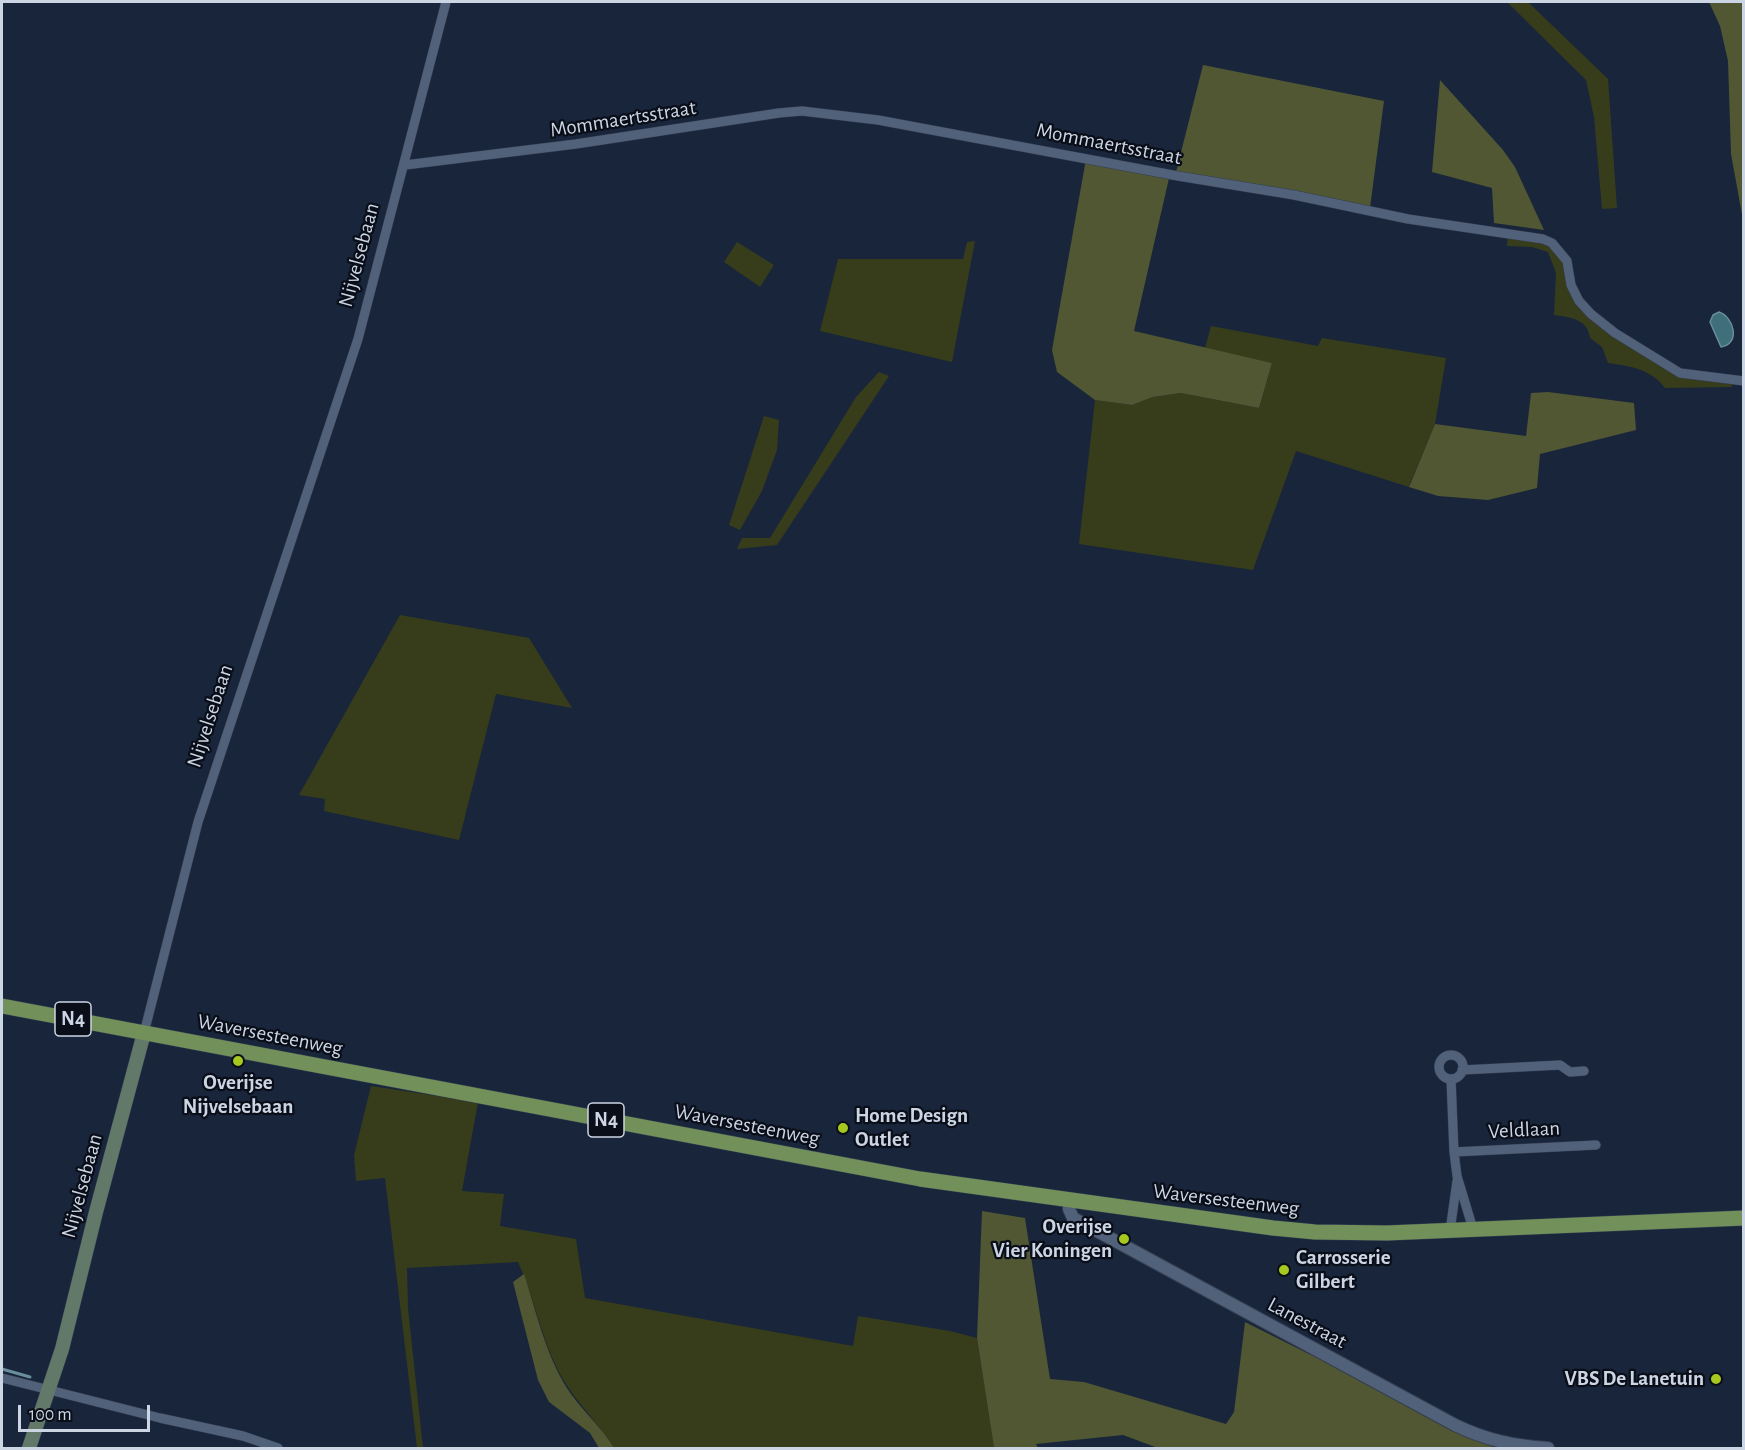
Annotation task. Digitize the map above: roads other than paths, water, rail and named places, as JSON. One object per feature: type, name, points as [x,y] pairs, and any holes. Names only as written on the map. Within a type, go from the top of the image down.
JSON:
[{"type":"main road","name":"Waversesteenweg","points":[[2,1006],[920,1179],[1315,1232],[1450,1231],[1743,1218]]},
{"type":"main road","name":"Nijvelsebaan","points":[[29,1449],[74,1307],[96,1212],[144,1033]]},
{"type":"street","name":"Nijvelsebaan","points":[[144,1033],[198,822],[358,339],[446,2]]},
{"type":"street","name":"Mommaertsstraat","points":[[405,165],[576,144],[778,113],[802,111],[878,120],[1178,176],[1294,195],[1408,219],[1543,239],[1552,243],[1567,261],[1571,285],[1579,301],[1615,333],[1680,373],[1743,381]]},
{"type":"street","points":[[1452,1055],[1459,1059],[1462,1070],[1458,1076],[1451,1079],[1444,1077],[1439,1070],[1440,1062],[1452,1055]]},
{"type":"street","points":[[1462,1070],[1560,1065],[1570,1072],[1584,1071]]},
{"type":"street","points":[[1451,1079],[1457,1176],[1473,1229]]},
{"type":"street","name":"Veldlaan","points":[[1454,1152],[1596,1145]]},
{"type":"street","points":[[1450,1231],[1457,1176]]},
{"type":"street","name":"Lanestraat","points":[[1070,1200],[1069,1209],[1073,1218],[1455,1425],[1496,1442],[1548,1449]]},
{"type":"street","points":[[2,1378],[160,1418],[222,1430],[278,1449]]},
{"type":"waterway","points":[[2,1369],[30,1377]]},
{"type":"place","name":"Overijse Nijvelsebaan","points":[[238,1061]]},
{"type":"place","name":"Home Design Outlet","points":[[843,1128]]},
{"type":"place","name":"Overijse Vier Koningen","points":[[1124,1239]]},
{"type":"place","name":"Carrosserie Gilbert","points":[[1284,1270]]},
{"type":"place","name":"VBS De Lanetuin","points":[[1716,1379]]}]
